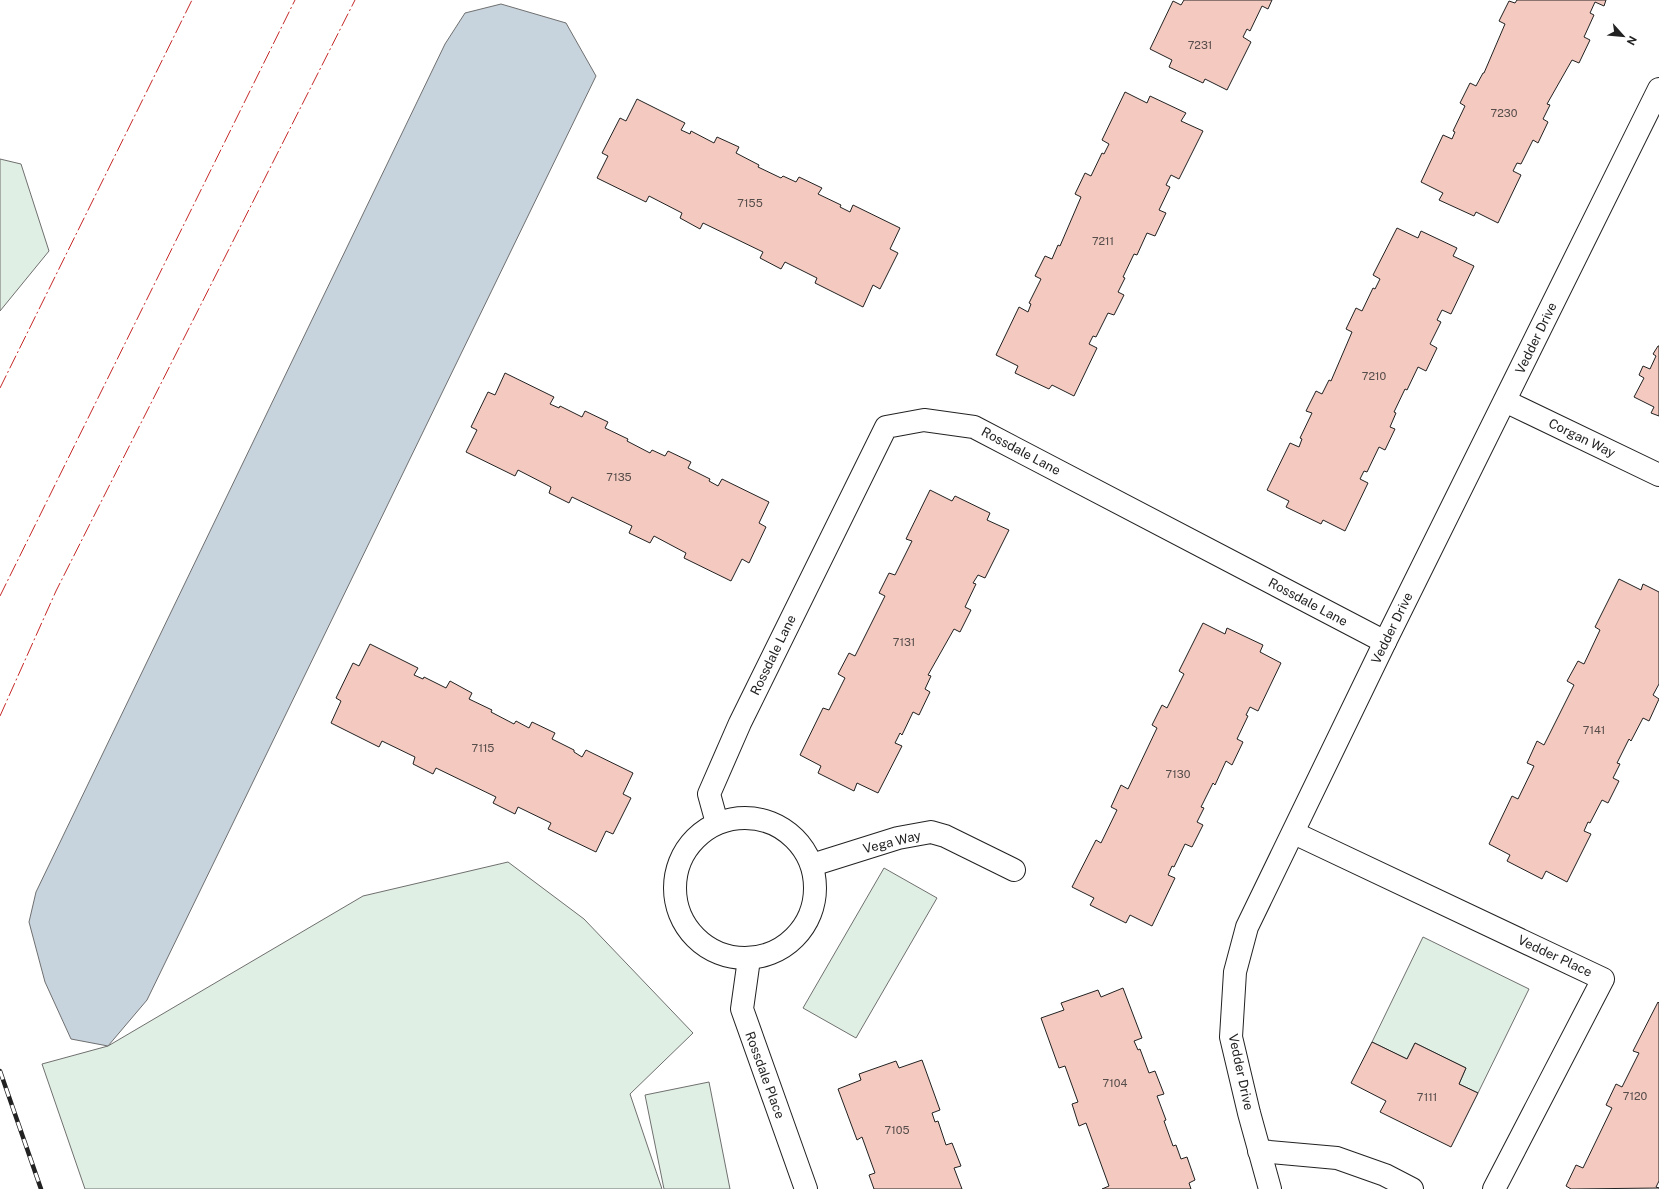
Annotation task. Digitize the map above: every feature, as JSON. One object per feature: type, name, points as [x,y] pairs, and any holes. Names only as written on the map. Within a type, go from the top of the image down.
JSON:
[{"type":"street","name":"Vedder Drive","points":[[1270,1189],[1259,1151],[1231,1037],[1235,972],[1247,927],[1294,833],[1385,642],[1659,89]]},
{"type":"street","name":"Corgan Way","points":[[1505,401],[1659,475]]},
{"type":"street","name":"Rossdale Lane","points":[[718,823],[709,794],[740,723],[886,427],[924,420],[974,427],[1385,642]]},
{"type":"street","points":[[740,818],[763,820],[784,829],[801,845],[812,865],[816,887],[813,908],[803,928],[789,944],[770,954],[749,959],[727,956],[707,948],[691,933],[680,915],[675,893],[676,871],[685,851],[699,834],[718,823],[740,818]]},
{"type":"street","name":"Vega Way","points":[[812,865],[898,838],[931,832],[945,836],[1014,870]]},
{"type":"street","name":"Vedder Place","points":[[1294,833],[1603,979],[1494,1189]]},
{"type":"street","name":"Rossdale Place","points":[[749,959],[742,1009],[806,1189]]},
{"type":"street","points":[[1259,1151],[1337,1158],[1385,1175],[1412,1189]]},
{"type":"green space","points":[[0,159],[21,164],[49,251],[0,311]]},
{"type":"green space","points":[[508,862],[584,919],[693,1033],[630,1094],[662,1189],[85,1189],[42,1064],[108,1046],[363,896]]},
{"type":"green space","points":[[884,868],[937,898],[856,1038],[803,1008]]},
{"type":"green space","points":[[1423,937],[1529,989],[1478,1093],[1459,1084],[1466,1068],[1415,1043],[1407,1059],[1372,1042]]},
{"type":"green space","points":[[709,1082],[730,1189],[664,1189],[645,1095]]},
{"type":"shaded area","points":[[501,4],[566,23],[596,76],[147,1000],[108,1046],[71,1039],[45,982],[29,922],[36,892],[445,44],[465,13]]},
{"type":"building","points":[[1184,0],[1272,0],[1268,9],[1262,6],[1250,31],[1247,29],[1243,37],[1251,42],[1227,90],[1205,79],[1203,83],[1169,67],[1172,60],[1150,49],[1173,1],[1181,5]]},
{"type":"building","points":[[1517,0],[1606,0],[1604,6],[1595,2],[1590,13],[1594,15],[1584,37],[1590,40],[1579,63],[1572,60],[1547,104],[1550,105],[1543,119],[1548,122],[1538,143],[1533,140],[1521,164],[1517,163],[1513,171],[1521,175],[1498,223],[1476,212],[1474,216],[1439,200],[1443,193],[1421,182],[1443,135],[1452,139],[1455,132],[1453,131],[1465,106],[1460,103],[1470,83],[1476,86],[1484,73],[1505,24],[1499,21],[1509,1],[1515,3]]},
{"type":"building","points":[[1125,92],[1147,103],[1150,96],[1186,113],[1181,121],[1203,131],[1179,179],[1171,175],[1166,185],[1170,187],[1159,210],[1166,213],[1155,236],[1147,233],[1137,255],[1134,254],[1123,277],[1125,278],[1118,292],[1124,295],[1114,315],[1108,313],[1096,337],[1093,336],[1089,344],[1097,348],[1074,396],[1052,385],[1049,389],[1015,373],[1018,366],[996,355],[1019,307],[1028,312],[1031,304],[1029,303],[1041,279],[1035,276],[1045,256],[1052,259],[1058,245],[1060,246],[1081,197],[1075,194],[1085,173],[1091,176],[1102,153],[1104,154],[1109,144],[1102,140]]},
{"type":"building","points":[[637,99],[685,123],[681,130],[690,134],[691,131],[714,143],[717,137],[739,147],[736,153],[759,165],[758,167],[781,178],[783,176],[796,182],[799,177],[822,188],[818,194],[841,205],[840,207],[850,212],[853,205],[900,228],[890,249],[898,253],[880,289],[873,285],[863,307],[815,283],[817,278],[785,262],[781,269],[760,258],[763,252],[703,223],[700,229],[680,218],[682,213],[649,196],[646,202],[597,178],[608,156],[602,153],[620,118],[626,121]]},
{"type":"building","points":[[1397,228],[1418,238],[1421,231],[1457,248],[1453,256],[1474,266],[1451,314],[1442,310],[1437,320],[1441,322],[1430,344],[1437,348],[1426,371],[1418,367],[1407,390],[1405,389],[1394,412],[1396,413],[1390,427],[1395,429],[1385,450],[1379,447],[1367,472],[1364,471],[1360,479],[1368,483],[1345,531],[1323,520],[1321,524],[1286,507],[1289,501],[1267,490],[1290,443],[1299,447],[1302,439],[1300,438],[1312,413],[1306,411],[1316,391],[1322,394],[1329,380],[1331,381],[1352,332],[1346,329],[1356,308],[1362,311],[1373,288],[1375,289],[1380,279],[1373,275]]},
{"type":"building","points":[[1658,346],[1659,416],[1651,413],[1654,407],[1634,397],[1644,378],[1639,375],[1643,366],[1650,369],[1656,356],[1653,354]]},
{"type":"building","points":[[505,373],[554,397],[550,404],[559,408],[560,406],[582,417],[585,411],[608,422],[605,428],[628,439],[627,441],[650,453],[652,450],[665,456],[668,451],[691,462],[688,468],[710,479],[709,481],[718,486],[722,479],[769,502],[759,523],[766,527],[749,563],[742,559],[731,581],[684,558],[686,553],[654,536],[650,543],[629,533],[632,526],[572,497],[569,503],[549,493],[551,487],[518,470],[515,476],[466,452],[477,430],[471,427],[488,392],[495,395]]},
{"type":"building","points":[[930,490],[952,501],[955,496],[990,513],[987,520],[1009,530],[985,578],[978,575],[973,583],[976,584],[965,607],[971,610],[960,632],[954,629],[928,675],[931,676],[925,689],[930,692],[919,715],[913,712],[902,735],[900,733],[895,743],[902,746],[878,793],[857,783],[854,791],[818,773],[821,766],[800,755],[823,708],[829,710],[845,678],[838,674],[849,653],[855,656],[885,596],[879,593],[889,573],[895,575],[912,541],[906,539]]},
{"type":"building","points":[[1619,579],[1641,590],[1643,584],[1659,592],[1659,684],[1653,695],[1659,699],[1649,721],[1643,718],[1631,741],[1629,739],[1617,763],[1620,764],[1613,778],[1619,781],[1608,803],[1602,800],[1590,823],[1588,822],[1584,831],[1591,834],[1567,882],[1546,871],[1542,879],[1507,861],[1510,855],[1489,844],[1512,796],[1518,799],[1534,766],[1527,763],[1537,741],[1544,745],[1574,685],[1567,681],[1578,661],[1584,664],[1600,630],[1595,627]]},
{"type":"building","points":[[1203,623],[1225,634],[1227,628],[1263,645],[1260,652],[1281,663],[1258,711],[1250,707],[1246,715],[1248,716],[1237,739],[1243,742],[1232,765],[1226,761],[1215,785],[1213,783],[1201,807],[1204,808],[1197,822],[1203,825],[1192,847],[1185,844],[1174,867],[1172,866],[1168,875],[1175,878],[1152,926],[1130,915],[1126,923],[1090,905],[1094,898],[1072,887],[1096,840],[1101,843],[1117,810],[1111,807],[1121,785],[1128,789],[1157,728],[1152,725],[1162,705],[1167,708],[1184,674],[1179,671]]},
{"type":"building","points":[[370,644],[418,668],[414,675],[423,679],[424,677],[446,688],[450,681],[472,693],[469,699],[492,710],[491,712],[514,724],[516,721],[529,728],[532,722],[555,733],[552,739],[574,750],[574,752],[582,757],[586,750],[633,773],[623,794],[631,798],[613,834],[606,831],[596,852],[548,829],[551,823],[518,807],[515,814],[493,803],[496,797],[436,768],[433,774],[413,764],[415,757],[382,741],[379,747],[331,723],[341,701],[336,698],[353,663],[359,666]]},
{"type":"building","points":[[1123,988],[1142,1038],[1134,1041],[1138,1050],[1140,1049],[1149,1073],[1155,1071],[1164,1094],[1157,1096],[1166,1120],[1164,1121],[1173,1146],[1176,1145],[1181,1159],[1187,1157],[1195,1180],[1189,1183],[1191,1189],[1102,1189],[1109,1186],[1086,1123],[1079,1126],[1072,1104],[1078,1102],[1065,1066],[1059,1068],[1041,1018],[1064,1010],[1061,1003],[1098,990],[1101,997]]},
{"type":"building","points":[[1658,1002],[1659,1181],[1656,1187],[1659,1188],[1571,1189],[1566,1186],[1576,1165],[1583,1168],[1612,1108],[1606,1105],[1616,1084],[1622,1087],[1639,1053],[1633,1051]]},
{"type":"building","points":[[1372,1042],[1407,1059],[1415,1043],[1466,1068],[1459,1084],[1478,1093],[1451,1147],[1380,1112],[1386,1101],[1351,1083]]},
{"type":"building","points":[[922,1060],[940,1110],[932,1113],[935,1122],[938,1121],[946,1145],[952,1143],[961,1166],[954,1168],[962,1189],[874,1189],[869,1175],[875,1173],[862,1137],[857,1140],[838,1089],[861,1080],[859,1074],[896,1061],[899,1068]]},
{"type":"railway","points":[[0,1071],[41,1189]]},
{"type":"power","points":[[0,388],[192,0]]},
{"type":"power","points":[[0,596],[295,0]]},
{"type":"power","points":[[0,716],[56,591],[355,0]]}]
